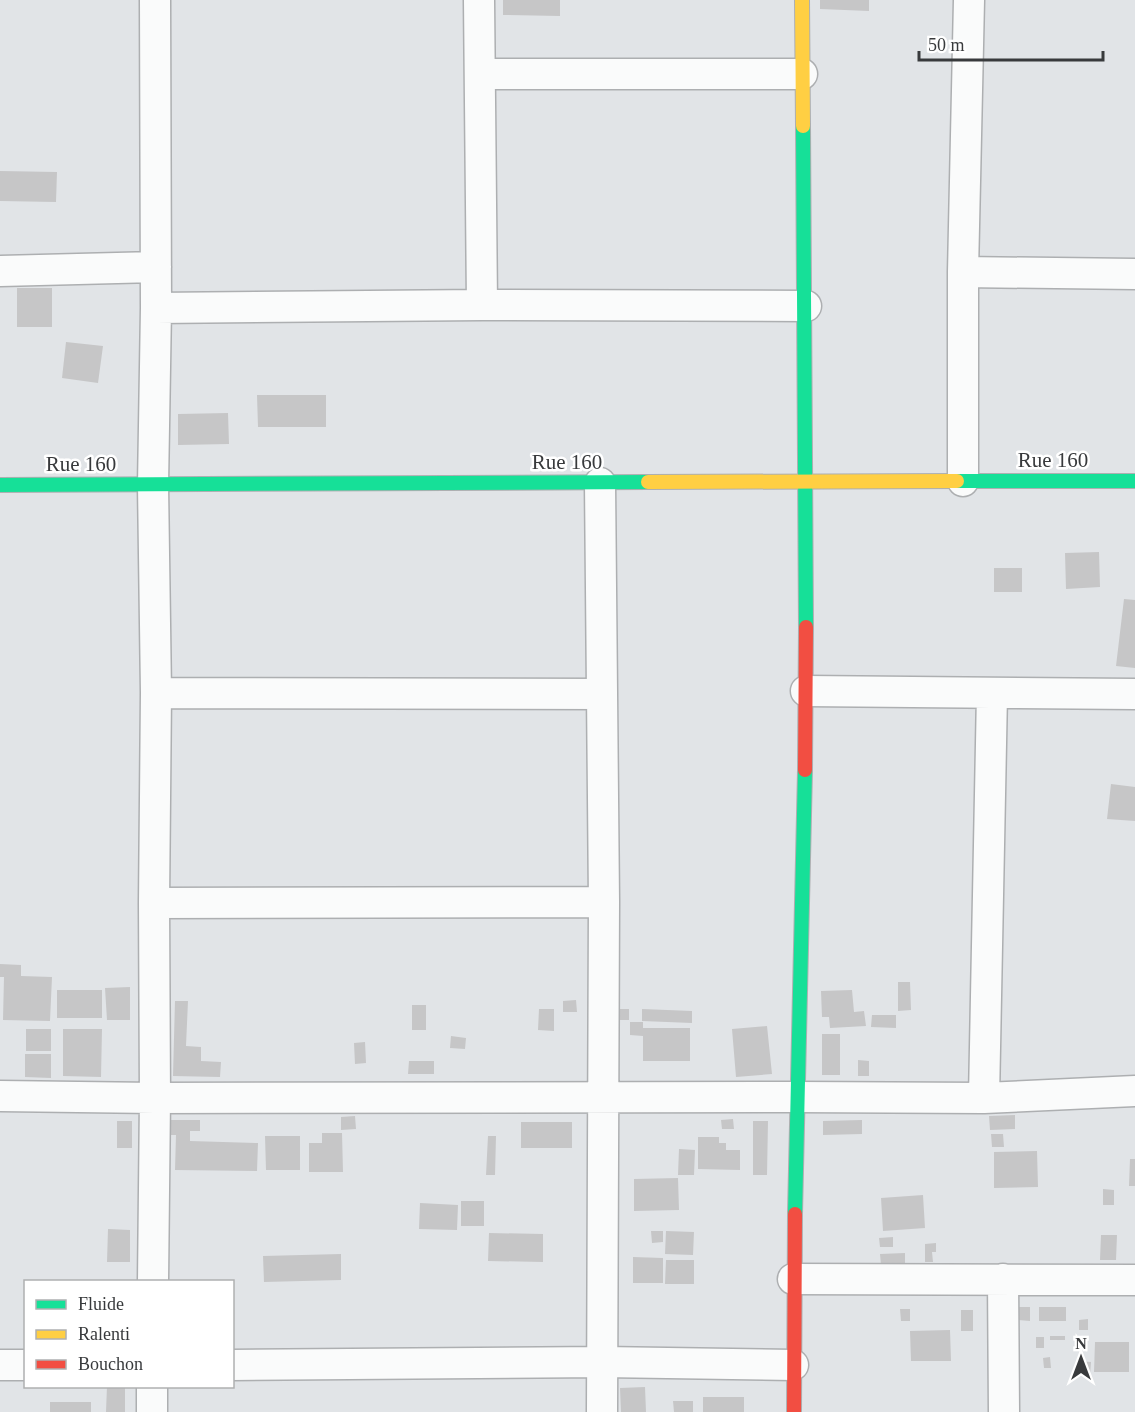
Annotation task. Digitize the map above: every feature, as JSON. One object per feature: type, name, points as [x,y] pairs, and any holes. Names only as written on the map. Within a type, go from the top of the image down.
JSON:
[{"type":"street","points":[[153,1280],[156,693],[153,485],[156,308],[155,0]]},
{"type":"street","points":[[479,0],[482,305]]},
{"type":"street","points":[[794,1412],[794,1279],[806,691],[806,306],[802,0]]},
{"type":"street","points":[[963,481],[963,272],[969,0]]},
{"type":"street","points":[[480,74],[802,74]]},
{"type":"street","points":[[0,271],[156,267]]},
{"type":"street","points":[[963,272],[1135,274]]},
{"type":"street","points":[[156,308],[482,305],[806,306]]},
{"type":"street","name":"Rue 160","points":[[0,485],[807,480],[1135,481]]},
{"type":"street","points":[[600,483],[604,902],[602,1412]]},
{"type":"street","points":[[806,691],[1135,694]]},
{"type":"street","points":[[156,693],[602,694]]},
{"type":"street","points":[[984,1098],[992,693]]},
{"type":"street","points":[[154,903],[604,902]]},
{"type":"street","points":[[0,1096],[984,1098],[1135,1091]]},
{"type":"street","points":[[794,1279],[1135,1280]]},
{"type":"street","points":[[1002,1279],[1004,1412]]},
{"type":"street","points":[[234,1365],[603,1362],[794,1365]]},
{"type":"street","points":[[0,1365],[24,1365]]},
{"type":"street","points":[[152,1388],[152,1412]]},
{"type":"building","points":[[503,0],[560,0],[560,16],[503,15]]},
{"type":"building","points":[[820,0],[869,0],[869,11],[820,9]]},
{"type":"building","points":[[0,171],[57,172],[56,202],[0,201]]},
{"type":"building","points":[[17,288],[52,288],[52,327],[17,327]]},
{"type":"building","points":[[66,342],[103,346],[98,383],[62,378]]},
{"type":"building","points":[[257,395],[326,395],[326,427],[258,427]]},
{"type":"building","points":[[228,413],[229,444],[178,445],[178,414]]},
{"type":"building","points":[[1099,552],[1100,587],[1066,589],[1065,553]]},
{"type":"building","points":[[994,568],[1022,568],[1022,592],[994,592]]},
{"type":"building","points":[[1124,599],[1135,600],[1135,668],[1116,666]]},
{"type":"building","points":[[1111,784],[1135,787],[1135,821],[1107,819]]},
{"type":"building","points":[[0,964],[21,965],[21,976],[52,977],[50,1021],[3,1020],[4,977],[0,977]]},
{"type":"building","points":[[898,982],[910,982],[911,1010],[898,1011]]},
{"type":"building","points":[[130,987],[130,1020],[107,1020],[105,988]]},
{"type":"building","points":[[57,990],[102,990],[102,1018],[57,1018]]},
{"type":"building","points":[[852,990],[854,1012],[864,1011],[866,1026],[830,1028],[829,1017],[822,1017],[821,991]]},
{"type":"building","points":[[576,1000],[577,1012],[563,1012],[563,1001]]},
{"type":"building","points":[[175,1001],[188,1001],[186,1046],[201,1047],[201,1061],[221,1062],[220,1077],[173,1076]]},
{"type":"building","points":[[412,1005],[426,1005],[426,1030],[412,1030]]},
{"type":"building","points":[[539,1009],[554,1009],[554,1031],[538,1030]]},
{"type":"building","points":[[619,1009],[629,1009],[629,1020],[619,1020]]},
{"type":"building","points":[[642,1009],[692,1011],[692,1023],[642,1021]]},
{"type":"building","points":[[872,1015],[896,1015],[896,1028],[871,1027]]},
{"type":"building","points":[[630,1022],[643,1022],[643,1028],[690,1028],[690,1061],[643,1061],[643,1036],[630,1035]]},
{"type":"building","points":[[767,1026],[772,1074],[736,1077],[732,1029]]},
{"type":"building","points":[[26,1029],[51,1029],[51,1051],[26,1051]]},
{"type":"building","points":[[63,1029],[102,1029],[101,1077],[63,1076]]},
{"type":"building","points":[[822,1034],[840,1034],[840,1075],[822,1075]]},
{"type":"building","points":[[451,1036],[466,1038],[465,1049],[450,1048]]},
{"type":"building","points":[[365,1042],[366,1063],[355,1064],[354,1043]]},
{"type":"building","points":[[25,1054],[51,1054],[51,1078],[25,1077]]},
{"type":"building","points":[[858,1060],[869,1061],[869,1076],[858,1076]]},
{"type":"building","points":[[409,1061],[434,1061],[434,1074],[408,1074]]},
{"type":"building","points":[[1015,1115],[1015,1129],[990,1130],[989,1116]]},
{"type":"building","points":[[355,1116],[356,1129],[341,1130],[341,1117]]},
{"type":"building","points":[[733,1119],[734,1129],[722,1129],[721,1120]]},
{"type":"building","points":[[165,1120],[200,1120],[200,1131],[190,1131],[190,1141],[258,1143],[257,1171],[175,1170],[176,1135],[165,1135]]},
{"type":"building","points":[[862,1120],[862,1134],[823,1135],[823,1121]]},
{"type":"building","points":[[117,1121],[132,1121],[132,1148],[117,1148]]},
{"type":"building","points":[[753,1121],[768,1121],[767,1175],[753,1175]]},
{"type":"building","points":[[521,1122],[572,1122],[572,1148],[521,1148]]},
{"type":"building","points":[[322,1133],[342,1133],[343,1172],[309,1172],[309,1143],[322,1143]]},
{"type":"building","points":[[991,1134],[1003,1134],[1004,1147],[992,1147]]},
{"type":"building","points":[[265,1136],[300,1136],[300,1170],[266,1170]]},
{"type":"building","points":[[488,1136],[496,1136],[495,1175],[486,1175]]},
{"type":"building","points":[[698,1137],[719,1137],[719,1143],[726,1143],[726,1150],[740,1150],[740,1170],[698,1169]]},
{"type":"building","points":[[679,1149],[695,1150],[694,1175],[678,1175]]},
{"type":"building","points":[[1037,1151],[1038,1187],[994,1188],[994,1152]]},
{"type":"building","points":[[1130,1159],[1135,1159],[1135,1186],[1129,1186]]},
{"type":"building","points":[[678,1178],[679,1210],[634,1211],[634,1179]]},
{"type":"building","points":[[1103,1189],[1114,1190],[1114,1205],[1103,1205]]},
{"type":"building","points":[[923,1195],[925,1228],[883,1231],[881,1198]]},
{"type":"building","points":[[461,1201],[484,1201],[484,1226],[461,1226]]},
{"type":"building","points":[[420,1203],[458,1205],[457,1230],[419,1229]]},
{"type":"building","points":[[108,1229],[130,1230],[130,1262],[107,1262]]},
{"type":"building","points":[[651,1231],[663,1231],[663,1242],[652,1243]]},
{"type":"building","points":[[666,1231],[694,1232],[693,1255],[665,1254]]},
{"type":"building","points":[[489,1233],[543,1234],[543,1262],[488,1261]]},
{"type":"building","points":[[1101,1235],[1117,1235],[1116,1260],[1100,1260]]},
{"type":"building","points":[[893,1237],[893,1247],[880,1247],[879,1238]]},
{"type":"building","points":[[936,1243],[936,1252],[932,1252],[933,1262],[925,1262],[925,1244]]},
{"type":"building","points":[[905,1253],[905,1264],[881,1265],[880,1254]]},
{"type":"building","points":[[341,1254],[341,1280],[264,1282],[263,1256]]},
{"type":"building","points":[[633,1257],[663,1258],[663,1283],[633,1283]]},
{"type":"building","points":[[666,1260],[694,1260],[694,1284],[665,1284]]},
{"type":"building","points":[[1019,1307],[1030,1307],[1030,1321],[1018,1320]]},
{"type":"building","points":[[1039,1307],[1066,1307],[1066,1321],[1039,1321]]},
{"type":"building","points":[[900,1309],[910,1309],[910,1321],[901,1321]]},
{"type":"building","points":[[961,1310],[973,1310],[973,1331],[961,1331]]},
{"type":"building","points":[[1088,1319],[1088,1330],[1079,1330],[1079,1320]]},
{"type":"building","points":[[950,1330],[951,1361],[911,1361],[910,1331]]},
{"type":"building","points":[[1050,1336],[1065,1336],[1065,1340],[1050,1340]]},
{"type":"building","points":[[1036,1337],[1044,1337],[1044,1348],[1036,1348]]},
{"type":"building","points":[[1095,1342],[1129,1342],[1129,1372],[1094,1372]]},
{"type":"building","points":[[1050,1357],[1051,1368],[1044,1368],[1043,1358]]},
{"type":"building","points":[[1078,1361],[1091,1362],[1090,1375],[1078,1375]]},
{"type":"building","points":[[645,1387],[646,1412],[621,1412],[620,1388]]},
{"type":"building","points":[[107,1388],[125,1388],[125,1412],[106,1412]]},
{"type":"building","points":[[703,1397],[744,1397],[744,1412],[703,1412]]},
{"type":"building","points":[[673,1401],[693,1401],[693,1412],[674,1412]]},
{"type":"building","points":[[50,1402],[91,1402],[91,1412],[50,1412]]},
{"type":"traffic: fast","points":[[803,126],[806,627]]},
{"type":"traffic: fast","points":[[957,481],[1135,481]]},
{"type":"traffic: fast","points":[[0,485],[648,482]]},
{"type":"traffic: fast","points":[[795,1214],[805,770]]},
{"type":"traffic: slow","points":[[802,0],[803,126]]},
{"type":"traffic: slow","points":[[648,482],[957,481]]},
{"type":"traffic: jam","points":[[805,770],[806,627]]},
{"type":"traffic: jam","points":[[794,1412],[795,1214]]}]
